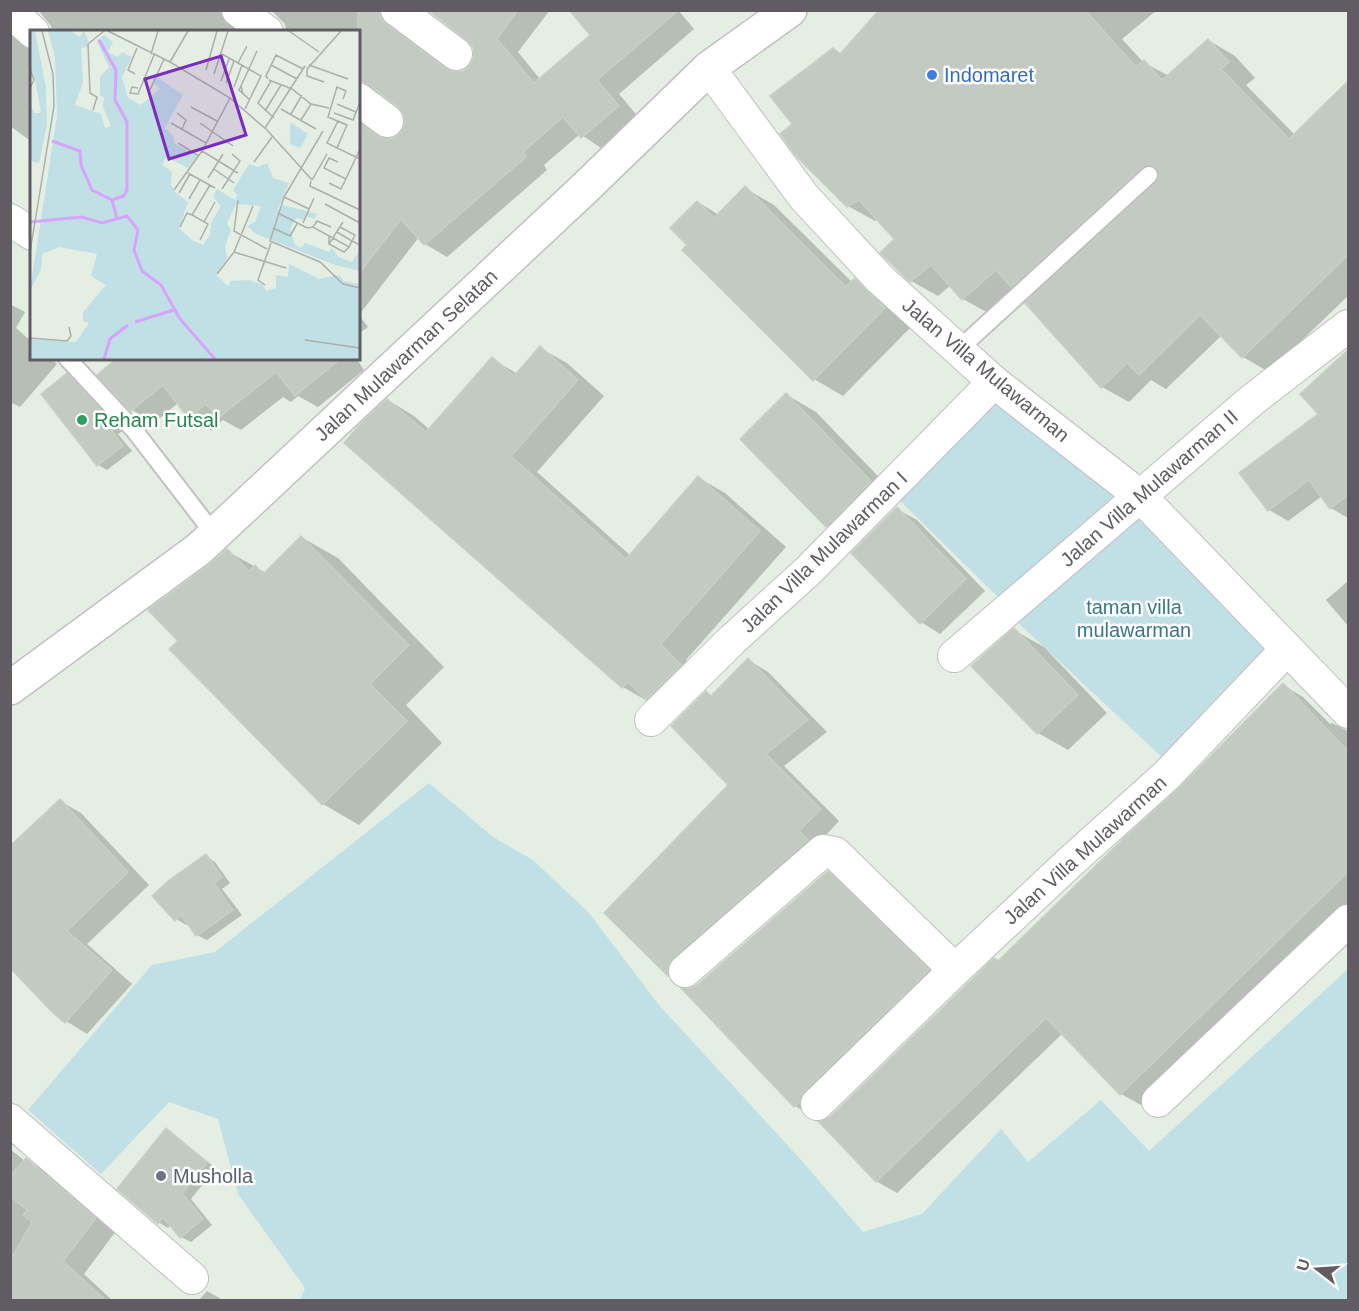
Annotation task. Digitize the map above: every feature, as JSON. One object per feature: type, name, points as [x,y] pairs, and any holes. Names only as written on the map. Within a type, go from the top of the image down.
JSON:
[{"type":"street","points":[[238,10],[264,30]]},
{"type":"street","points":[[397,10],[456,54]]},
{"type":"street","name":"Jalan Mulawarman Selatan","points":[[10,688],[199,549],[575,197],[709,68],[790,10]]},
{"type":"street","points":[[10,11],[31,30]]},
{"type":"street","name":"Jalan Villa Mulawarman","points":[[709,68],[804,197],[880,279],[994,382],[1140,496],[1348,712]]},
{"type":"street","points":[[360,101],[387,121]]},
{"type":"street","points":[[10,220],[30,233]]},
{"type":"street","name":"Jalan Villa Mulawarman II","points":[[954,656],[1251,401],[1348,326]]},
{"type":"street","name":"Jalan Villa Mulawarman I","points":[[651,720],[733,639],[809,570],[994,382]]},
{"type":"street","name":"Jalan Villa Mulawarman","points":[[817,1104],[1069,862],[1167,775],[1287,649]]},
{"type":"street","points":[[685,971],[823,851],[835,853],[955,970]]},
{"type":"street","points":[[1158,1101],[1348,921]]},
{"type":"street","points":[[10,1120],[192,1278]]},
{"type":"lane","points":[[958,350],[1149,175]]},
{"type":"lane","points":[[68,360],[134,430],[214,534]]},
{"type":"green space","name":"taman villa mulawarman","points":[[978,383],[1129,497],[1005,604],[890,491]]},
{"type":"green space","name":"taman villa mulawarman","points":[[1139,505],[1277,650],[1168,763],[1013,618]]},
{"type":"green space","points":[[429,783],[493,837],[533,860],[589,913],[659,1005],[801,1160],[863,1232],[922,1214],[1001,1129],[1028,1162],[1101,1100],[1149,1151],[1348,969],[1348,1300],[300,1300],[305,1288],[238,1194],[218,1119],[169,1102],[101,1174],[28,1110],[152,965],[215,952]]},
{"type":"building","points":[[358,10],[379,10],[386,24],[445,68],[454,72],[463,71],[474,57],[473,47],[428,10],[518,10],[497,39],[534,83],[590,35],[569,10],[679,10],[597,80],[619,106],[581,138],[563,117],[523,152],[526,157],[424,245],[401,219],[360,272],[360,123],[385,139],[393,138],[401,132],[405,123],[398,107],[369,85],[360,82],[360,30],[358,30]]},
{"type":"building","points":[[879,10],[1085,10],[1136,67],[1144,60],[1162,80],[1208,39],[1229,62],[1221,69],[1289,139],[1348,81],[1348,255],[1242,358],[1200,315],[1139,375],[1127,363],[1101,388],[1025,303],[1156,183],[1159,178],[1157,168],[1152,165],[1142,167],[1011,287],[996,270],[962,300],[931,265],[910,282],[880,253],[894,239],[859,200],[847,207],[796,156],[780,134],[792,124],[770,96],[833,48],[840,54]]},
{"type":"building","points":[[745,186],[846,287],[855,278],[885,308],[813,381],[682,250],[687,245],[670,228],[697,201],[714,218]]},
{"type":"building","points":[[540,346],[578,380],[511,456],[626,559],[698,476],[760,531],[661,644],[681,665],[646,700],[628,682],[622,688],[344,443],[360,424],[387,399],[426,432],[492,357],[514,376]]},
{"type":"building","points":[[1348,350],[1348,495],[1330,509],[1309,480],[1268,511],[1239,473],[1318,414],[1300,394]]},
{"type":"building","points":[[115,360],[339,360],[295,396],[276,372],[218,418],[206,404],[188,418],[163,385],[131,411],[97,375]]},
{"type":"building","name":"Reham Futsal","points":[[67,373],[115,425],[110,428],[123,446],[97,466],[41,394]]},
{"type":"building","points":[[786,393],[871,481],[826,527],[740,439]]},
{"type":"building","points":[[897,507],[966,579],[920,624],[851,553]]},
{"type":"building","points":[[301,536],[409,645],[370,684],[407,721],[322,805],[169,649],[178,641],[148,610],[227,549],[249,571],[255,565],[263,574]]},
{"type":"building","points":[[1014,628],[1078,695],[1037,734],[971,666]]},
{"type":"building","points":[[748,658],[808,720],[766,754],[821,809],[799,831],[808,840],[673,957],[668,966],[668,976],[604,913],[728,785],[671,726],[706,691],[711,696]]},
{"type":"building","points":[[1283,683],[1348,751],[1348,872],[1120,1095],[1046,1018],[876,1182],[818,1121],[830,1117],[994,958],[998,961],[1125,837],[1179,788]]},
{"type":"building","points":[[60,799],[128,872],[67,931],[112,970],[65,1023],[10,968],[10,846]]},
{"type":"building","points":[[206,854],[222,877],[214,883],[233,910],[196,936],[181,915],[175,921],[152,896],[168,881]]},
{"type":"building","points":[[828,871],[929,970],[804,1091],[800,1102],[794,1107],[681,988],[697,985]]},
{"type":"building","name":"Musholla","points":[[166,1128],[207,1162],[182,1193],[203,1219],[180,1238],[163,1217],[158,1224],[117,1189]]},
{"type":"building","points":[[26,1158],[96,1218],[63,1261],[105,1300],[10,1300],[10,1261],[32,1222],[23,1215],[27,1210],[10,1196],[10,1176]]},
{"type":"place","name":"Indomaret","points":[[932,75]]},
{"type":"place","name":"Reham Futsal","points":[[82,420]]},
{"type":"place","name":"Musholla","points":[[161,1176]]}]
